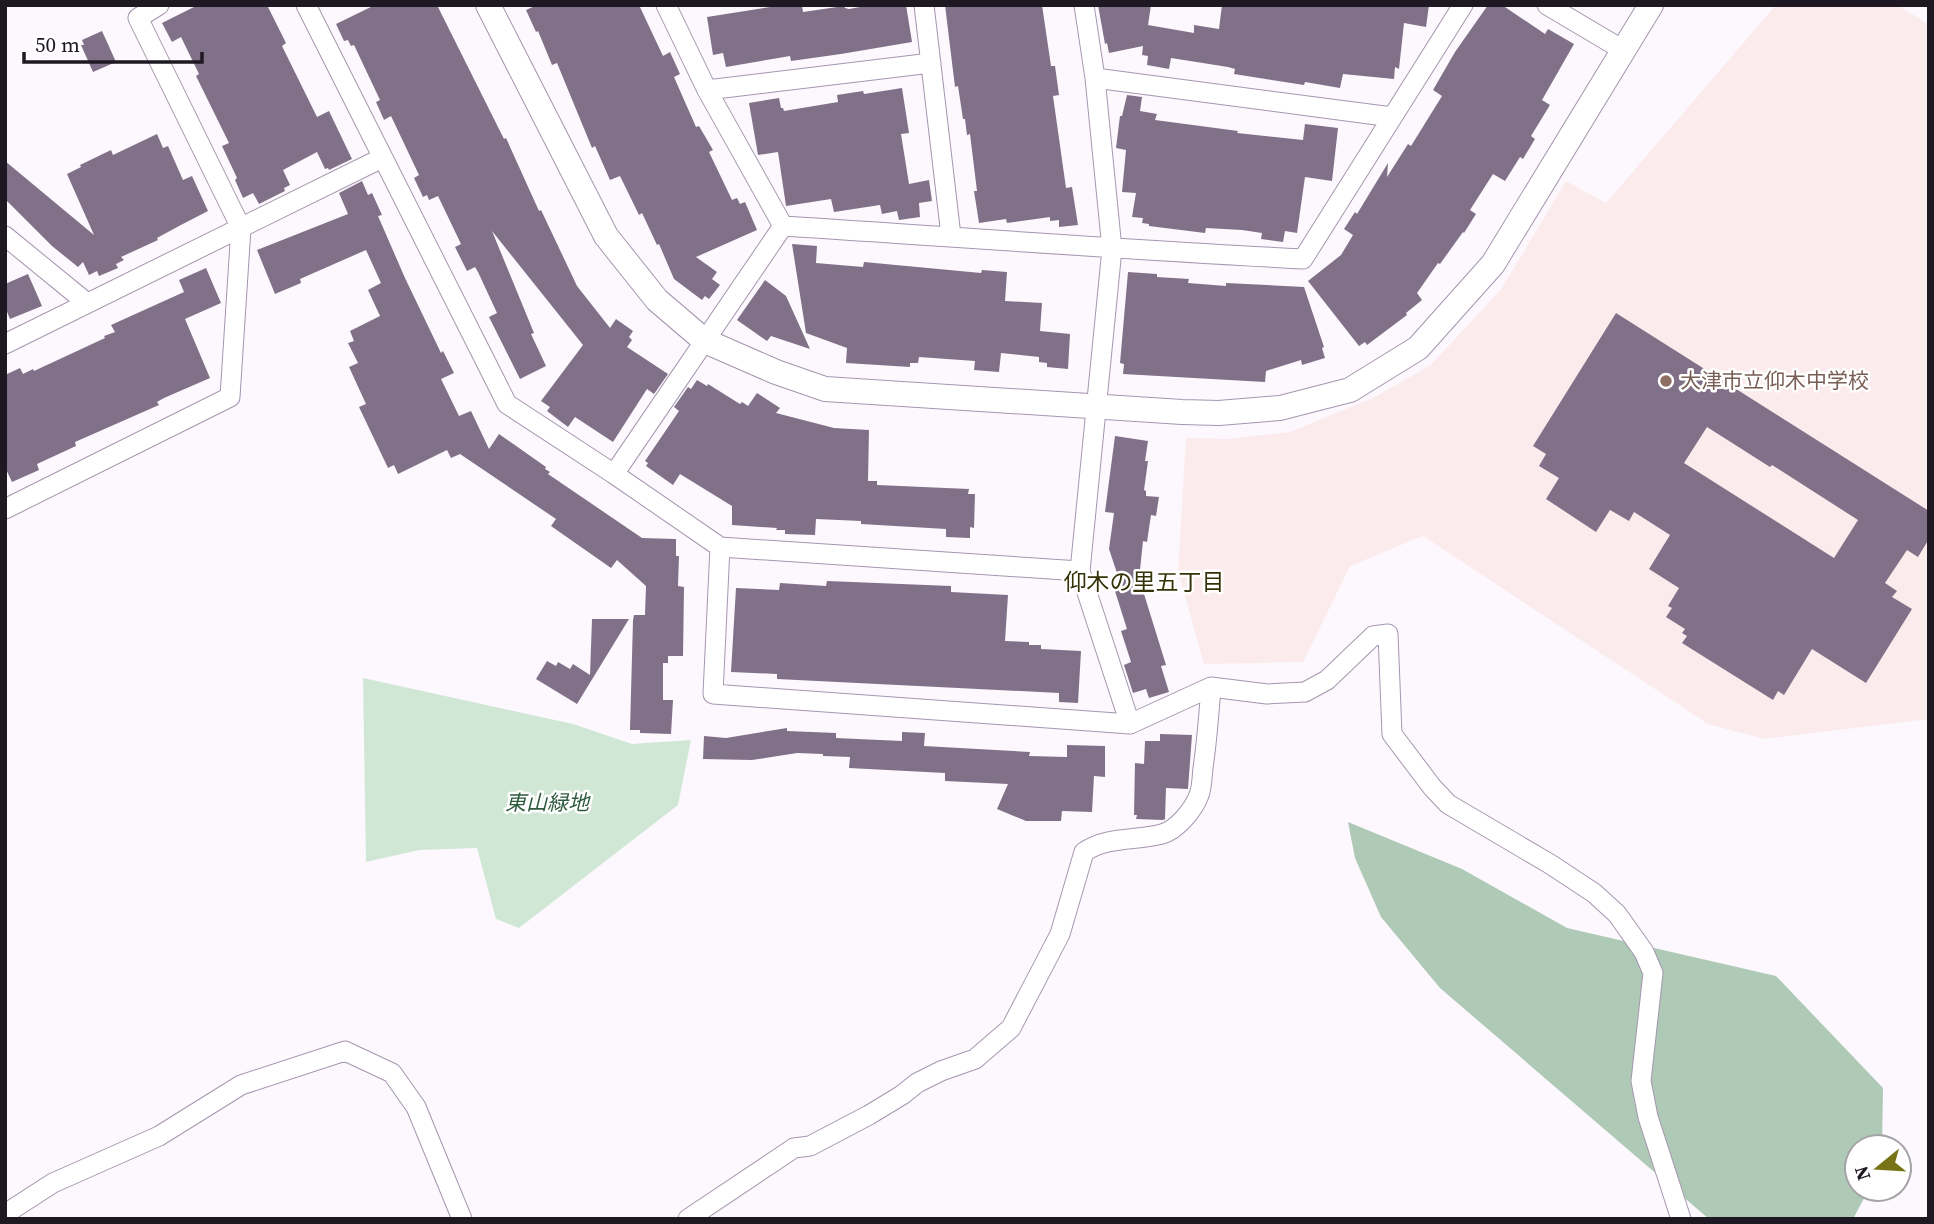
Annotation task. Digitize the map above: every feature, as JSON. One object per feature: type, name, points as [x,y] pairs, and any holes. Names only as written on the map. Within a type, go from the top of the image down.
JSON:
[{"type":"street","points":[[5,509],[230,397],[241,228],[138,18],[159,5]]},
{"type":"street","points":[[306,5],[507,404],[720,547],[1080,571]]},
{"type":"street","points":[[488,5],[606,236],[657,300],[705,341],[776,372],[825,389],[1219,413],[1280,408],[1350,390],[1418,348],[1493,264],[1651,5]]},
{"type":"street","points":[[666,5],[707,90],[783,226]]},
{"type":"street","points":[[924,5],[951,236]]},
{"type":"street","points":[[1084,5],[1095,78],[1112,249],[1080,571],[1130,724]]},
{"type":"street","points":[[783,226],[1112,249],[1303,259],[1463,5]]},
{"type":"street","points":[[1547,5],[1623,50]]},
{"type":"street","points":[[707,90],[931,63]]},
{"type":"street","points":[[1095,78],[1392,117]]},
{"type":"street","points":[[5,344],[382,158]]},
{"type":"street","points":[[614,474],[783,226]]},
{"type":"street","points":[[5,236],[87,303]]},
{"type":"street","points":[[720,547],[713,694],[1130,724],[1211,687],[1267,694],[1305,692],[1327,680],[1373,636],[1388,634],[1392,734],[1432,787],[1448,804],[1594,893],[1617,914],[1644,953],[1653,973],[1641,1081],[1648,1117],[1681,1219]]},
{"type":"street","points":[[688,1219],[794,1148],[810,1146],[869,1115],[917,1083],[975,1059],[1011,1028],[1060,934],[1084,852],[1095,844],[1107,841],[1163,834],[1175,828],[1199,795],[1207,743],[1211,687]]},
{"type":"street","points":[[5,1214],[53,1183],[159,1136],[241,1085],[345,1051],[393,1073],[416,1107],[462,1219]]},
{"type":"shaded area","name":"大津市立仰木中学校","points":[[1776,5],[1898,5],[1929,25],[1929,719],[1764,739],[1708,724],[1423,536],[1350,566],[1303,662],[1204,664],[1178,571],[1186,438],[1228,439],[1290,432],[1375,397],[1431,365],[1502,288],[1566,181],[1606,203]]},
{"type":"green space","name":"東山緑地","points":[[363,678],[573,724],[632,744],[691,740],[678,805],[519,928],[496,919],[477,848],[419,850],[366,862]]},
{"type":"green space","points":[[1348,822],[1462,869],[1567,928],[1776,976],[1883,1088],[1882,1133],[1843,1133],[1843,1203],[1862,1203],[1853,1219],[1709,1219],[1440,988],[1381,917],[1355,858]]},
{"type":"building","points":[[198,5],[267,5],[286,43],[282,46],[317,117],[329,111],[352,159],[329,170],[325,169],[317,152],[283,170],[290,185],[284,188],[285,191],[259,204],[253,193],[243,198],[222,146],[229,143],[196,76],[199,74],[181,37],[172,42],[162,23]]},
{"type":"building","points":[[375,5],[437,5],[504,139],[506,138],[577,286],[610,328],[616,319],[633,331],[629,337],[632,340],[627,347],[668,374],[654,394],[647,389],[613,442],[575,417],[568,427],[547,411],[550,407],[541,401],[583,345],[492,231],[546,366],[520,379],[489,317],[497,313],[478,272],[475,267],[467,271],[455,247],[461,244],[438,196],[429,200],[427,195],[423,197],[414,178],[419,175],[391,116],[384,120],[376,102],[380,100],[354,45],[351,46],[348,40],[344,41],[336,24]]},
{"type":"building","points":[[537,5],[639,5],[663,56],[670,52],[680,74],[674,77],[696,127],[699,126],[713,150],[709,152],[732,200],[737,198],[740,204],[745,202],[757,230],[696,257],[717,272],[712,279],[720,285],[709,299],[705,296],[702,300],[674,279],[659,244],[657,245],[642,213],[639,215],[620,176],[610,180],[595,146],[592,148],[557,63],[552,65],[526,10]]},
{"type":"building","points":[[783,5],[802,5],[803,12],[844,6],[849,9],[871,5],[906,5],[912,42],[791,61],[790,56],[726,67],[723,53],[713,55],[707,17]]},
{"type":"building","points":[[945,5],[1042,5],[1051,66],[1055,66],[1059,95],[1053,96],[1066,188],[1072,187],[1078,225],[1059,227],[1059,220],[1050,221],[1050,217],[1007,223],[1006,219],[979,223],[970,134],[967,135],[958,86],[955,87]]},
{"type":"building","points":[[1098,5],[1151,5],[1148,25],[1194,33],[1194,25],[1219,29],[1222,5],[1429,5],[1426,27],[1404,23],[1399,69],[1395,67],[1394,79],[1343,74],[1340,88],[1234,74],[1235,69],[1228,67],[1171,58],[1169,69],[1147,65],[1148,56],[1142,55],[1143,46],[1109,53]]},
{"type":"building","points":[[1488,5],[1502,5],[1545,34],[1548,29],[1574,44],[1542,100],[1550,105],[1531,136],[1535,139],[1523,159],[1520,157],[1505,181],[1493,174],[1470,210],[1476,214],[1464,233],[1417,293],[1422,300],[1406,313],[1407,315],[1367,345],[1365,342],[1359,346],[1308,281],[1341,255],[1353,235],[1344,229],[1355,212],[1357,214],[1388,163],[1387,177],[1408,144],[1411,146],[1442,96],[1433,90],[1455,52]]},
{"type":"building","points":[[102,31],[116,62],[93,72],[81,45],[84,45],[82,40]]},
{"type":"building","points":[[902,88],[909,133],[901,134],[909,184],[929,180],[932,201],[919,203],[920,217],[899,220],[897,211],[882,214],[880,205],[834,212],[831,199],[786,206],[778,152],[758,155],[749,103],[779,98],[784,111],[838,102],[837,95]]},
{"type":"building","points":[[1127,95],[1142,97],[1140,111],[1157,114],[1155,120],[1238,131],[1237,133],[1303,140],[1305,124],[1338,128],[1332,181],[1305,177],[1297,233],[1285,231],[1283,242],[1261,239],[1262,233],[1242,230],[1206,228],[1205,233],[1149,226],[1142,223],[1143,218],[1132,217],[1136,193],[1122,192],[1126,150],[1116,148],[1120,116]]},
{"type":"building","points":[[157,134],[163,148],[168,146],[183,180],[192,176],[208,211],[157,238],[158,240],[121,257],[124,260],[116,264],[118,268],[99,276],[97,271],[89,275],[83,262],[78,267],[52,246],[5,199],[5,161],[94,235],[67,174],[111,150],[113,155]]},
{"type":"building","points":[[362,181],[368,195],[372,193],[382,215],[378,216],[405,278],[441,353],[443,351],[454,373],[441,379],[459,416],[471,411],[489,449],[499,434],[546,467],[550,472],[548,474],[642,538],[676,539],[676,556],[679,556],[678,586],[684,587],[683,656],[668,656],[668,663],[663,663],[663,700],[673,700],[671,734],[630,730],[633,620],[634,615],[645,615],[646,586],[617,560],[611,568],[551,526],[556,519],[460,454],[451,458],[447,450],[398,474],[394,465],[388,468],[359,407],[366,404],[349,367],[358,363],[348,343],[354,341],[350,331],[380,316],[368,290],[381,283],[366,250],[300,279],[301,283],[275,294],[257,250],[348,214],[339,193]]},
{"type":"building","points":[[792,244],[817,246],[816,263],[863,267],[864,262],[981,273],[982,270],[1007,272],[1005,301],[1042,303],[1040,331],[1070,334],[1068,369],[1047,367],[1047,363],[1039,362],[1039,357],[1001,353],[999,372],[974,370],[975,361],[919,357],[918,363],[910,363],[910,367],[846,363],[847,348],[806,333]]},
{"type":"building","points":[[206,268],[221,303],[185,319],[210,378],[164,398],[157,402],[159,405],[75,442],[76,446],[37,464],[39,470],[12,482],[5,467],[5,375],[20,368],[23,374],[33,369],[34,371],[105,338],[104,336],[115,332],[111,325],[184,292],[179,280]]},
{"type":"building","points":[[1128,272],[1189,279],[1188,283],[1304,287],[1324,347],[1325,358],[1302,365],[1301,360],[1266,371],[1265,382],[1123,374],[1124,364],[1120,363]]},
{"type":"building","points":[[28,274],[42,306],[10,319],[5,307],[5,284]]},
{"type":"building","points":[[765,280],[786,296],[810,349],[771,336],[767,341],[737,320]]},
{"type":"building","points":[[1616,313],[1929,511],[1929,539],[1918,557],[1907,550],[1885,583],[1897,591],[1892,597],[1912,609],[1866,683],[1812,649],[1784,695],[1778,691],[1773,700],[1682,643],[1687,636],[1682,633],[1685,629],[1666,617],[1672,608],[1668,606],[1679,588],[1649,569],[1670,535],[1634,512],[1629,521],[1610,510],[1596,532],[1546,499],[1559,478],[1539,466],[1546,454],[1533,446]],"holes":[[[1707,427],[1770,467],[1772,465],[1858,520],[1834,558],[1684,463]]]},
{"type":"building","points":[[697,380],[740,404],[742,402],[748,406],[757,393],[780,408],[776,413],[834,428],[869,430],[868,481],[877,481],[877,485],[969,489],[968,494],[975,494],[974,528],[970,527],[970,538],[946,537],[946,529],[861,524],[861,521],[816,519],[815,535],[785,534],[785,530],[776,530],[777,528],[732,525],[732,506],[680,474],[673,485],[646,466],[648,463],[645,461],[679,411],[674,407],[688,387],[691,389]]},
{"type":"building","points":[[1115,436],[1148,441],[1144,490],[1146,496],[1159,497],[1156,516],[1151,515],[1147,542],[1143,541],[1140,570],[1148,593],[1144,594],[1166,665],[1161,666],[1169,692],[1149,698],[1146,689],[1133,693],[1124,665],[1131,662],[1121,631],[1127,629],[1114,588],[1121,585],[1109,549],[1114,513],[1105,512]]},
{"type":"building","points":[[827,581],[951,586],[951,592],[1008,595],[1005,641],[1029,642],[1029,645],[1041,645],[1041,649],[1081,651],[1078,703],[1059,702],[1059,693],[777,679],[777,674],[731,672],[736,588],[779,590],[780,583],[826,586]]},
{"type":"building","points":[[592,619],[629,619],[577,704],[536,679],[547,661],[556,666],[558,662],[570,669],[573,664],[590,675]]},
{"type":"building","points":[[787,728],[787,731],[836,733],[836,738],[902,741],[902,732],[925,733],[924,746],[1030,752],[1029,756],[1067,757],[1067,745],[1105,746],[1105,777],[1094,776],[1092,812],[1062,811],[1061,821],[1026,821],[997,809],[1008,784],[945,781],[945,773],[849,768],[850,757],[823,754],[797,753],[752,760],[703,759],[704,736],[726,738]]},
{"type":"building","points":[[1160,734],[1192,735],[1188,789],[1166,788],[1165,819],[1136,819],[1135,763],[1144,764],[1145,741],[1160,741]]},
{"type":"place","name":"大津市立仰木中学校","points":[[1666,381]]},
{"type":"district","name":"仰木の里五丁目","points":[[1144,582]]}]
